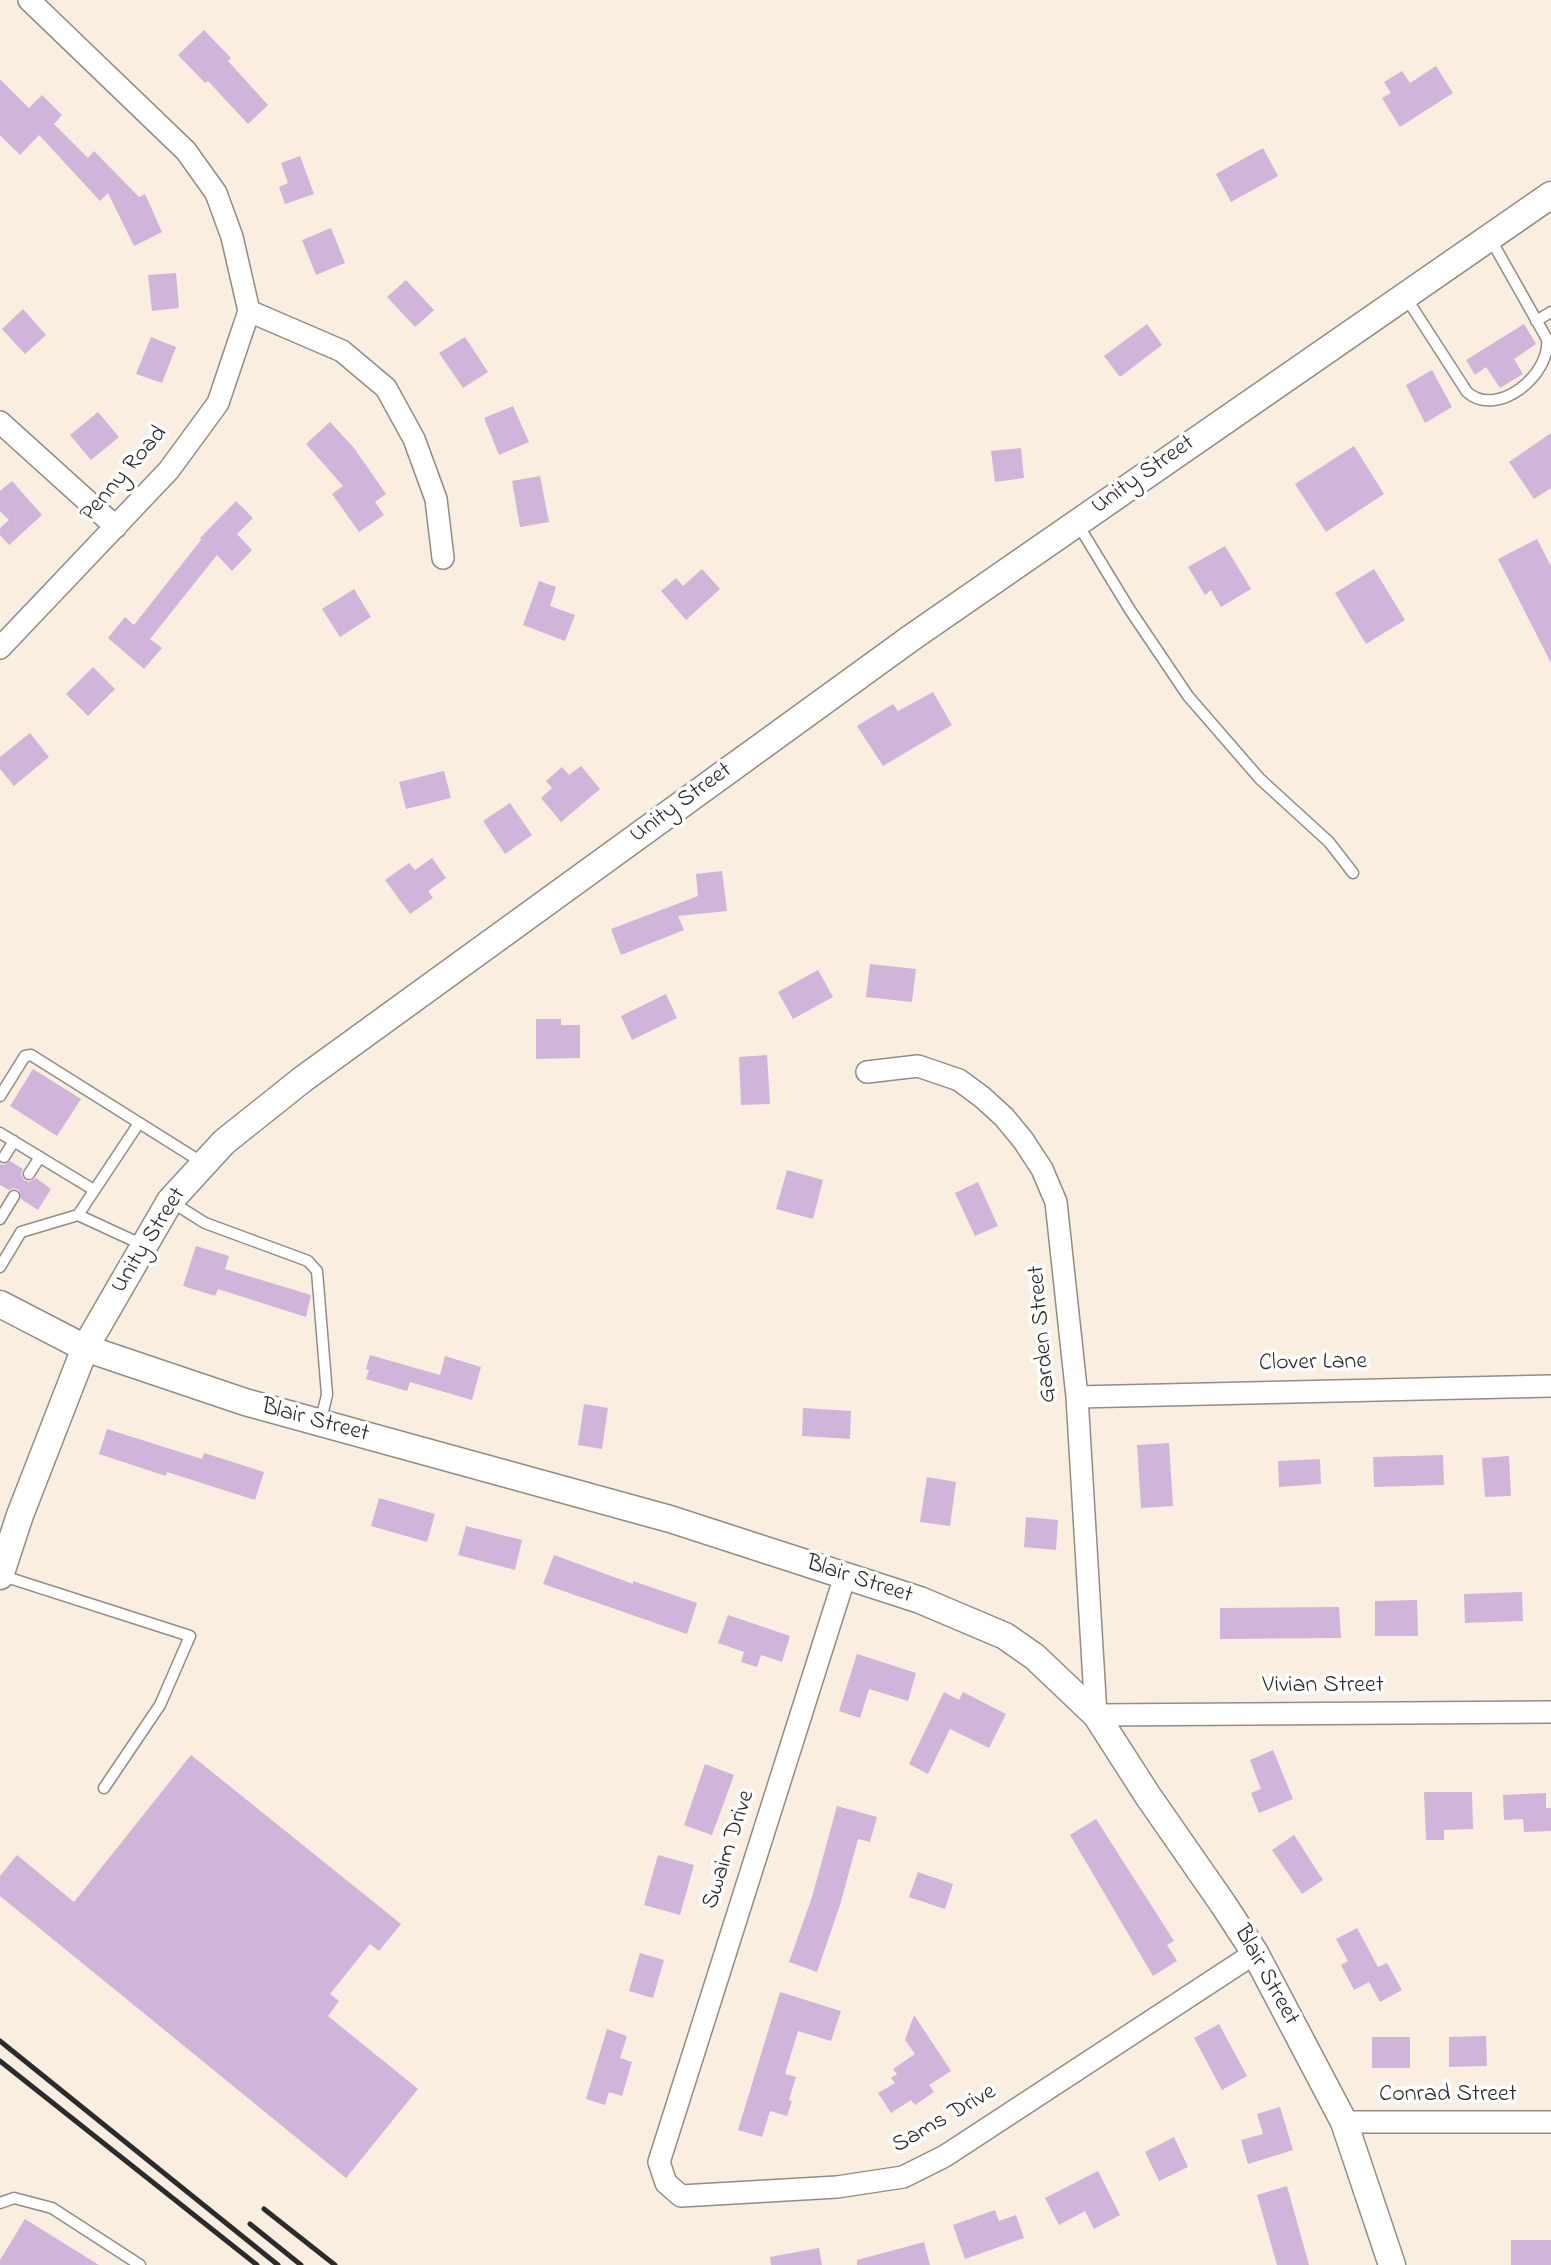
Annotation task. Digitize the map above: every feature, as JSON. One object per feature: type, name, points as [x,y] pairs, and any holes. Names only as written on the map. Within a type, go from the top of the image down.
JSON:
[{"type":"street","points":[[29,0],[186,151],[216,193],[232,237],[249,311],[342,351],[386,388],[414,439],[436,499],[443,558]]},
{"type":"street","name":"Unity Street","points":[[0,1575],[85,1348],[170,1201],[224,1142],[303,1079],[911,638],[1551,195]]},
{"type":"street","name":"Penny Road","points":[[0,648],[169,470],[218,403],[249,311]]},
{"type":"street","points":[[0,422],[116,527]]},
{"type":"street","name":"Garden Street","points":[[867,1072],[918,1066],[959,1080],[1004,1116],[1036,1159],[1056,1202],[1077,1396],[1096,1715]]},
{"type":"street","name":"Blair Street","points":[[0,1304],[85,1348],[245,1402],[670,1519],[920,1600],[1005,1636],[1035,1657],[1096,1715],[1147,1796],[1255,1953],[1344,2122],[1392,2265]]},
{"type":"street","name":"Clover Lane","points":[[1077,1396],[1551,1386]]},
{"type":"street","name":"Swaim Drive","points":[[666,2140],[845,1576]]},
{"type":"street","name":"Vivian Street","points":[[1096,1715],[1551,1712]]},
{"type":"street","name":"Sams Drive","points":[[666,2140],[659,2162],[666,2183],[681,2196],[837,2187],[903,2177],[946,2156],[1255,1953]]},
{"type":"street","name":"Conrad Street","points":[[1344,2122],[1551,2122]]},
{"type":"lane","points":[[1405,296],[1467,392],[1474,398],[1495,401],[1511,395],[1534,377],[1543,366],[1549,350],[1547,340],[1489,237]]},
{"type":"lane","points":[[1536,321],[1551,312]]},
{"type":"lane","points":[[1077,523],[1130,610],[1188,696],[1260,779],[1329,842],[1353,873]]},
{"type":"lane","points":[[0,1096],[25,1056],[31,1055],[204,1164]]},
{"type":"lane","points":[[78,1215],[139,1123]]},
{"type":"lane","points":[[0,1133],[94,1190]]},
{"type":"lane","points":[[4,1157],[14,1141]]},
{"type":"lane","points":[[29,1174],[40,1157]]},
{"type":"lane","points":[[14,1196],[0,1219],[21,1232]]},
{"type":"lane","points":[[170,1201],[205,1223],[314,1265],[317,1271],[327,1395],[320,1423]]},
{"type":"lane","points":[[0,1267],[21,1232],[78,1215],[145,1245]]},
{"type":"lane","points":[[0,1575],[190,1636],[160,1705],[104,1788]]},
{"type":"lane","points":[[0,2203],[14,2198],[52,2208],[140,2265]]},
{"type":"building","points":[[204,30],[231,58],[228,61],[268,105],[248,124],[208,81],[205,83],[178,55]]},
{"type":"building","points":[[1436,66],[1453,93],[1400,127],[1382,98],[1391,93],[1384,82],[1402,71],[1410,83]]},
{"type":"building","points":[[0,79],[29,108],[42,95],[62,115],[54,124],[88,158],[94,151],[139,197],[145,194],[162,232],[134,246],[108,193],[100,201],[39,135],[20,155],[0,135]]},
{"type":"building","points":[[1263,148],[1278,176],[1231,202],[1216,174]]},
{"type":"building","points":[[300,156],[314,194],[285,204],[279,187],[288,183],[281,163]]},
{"type":"building","points":[[331,228],[345,263],[316,275],[302,240]]},
{"type":"building","points":[[176,273],[179,308],[152,311],[148,275]]},
{"type":"building","points":[[406,280],[434,310],[415,327],[387,297]]},
{"type":"building","points":[[23,309],[46,335],[25,354],[2,329]]},
{"type":"building","points":[[1147,324],[1162,345],[1120,377],[1104,356]]},
{"type":"building","points":[[1524,324],[1536,344],[1514,359],[1523,374],[1500,388],[1486,367],[1475,375],[1466,360]]},
{"type":"building","points":[[151,337],[176,347],[162,383],[136,374]]},
{"type":"building","points":[[465,337],[488,372],[463,388],[439,353]]},
{"type":"building","points":[[1432,370],[1452,407],[1425,423],[1406,385]]},
{"type":"building","points":[[513,406],[529,442],[499,455],[484,418]]},
{"type":"building","points":[[98,412],[119,437],[91,460],[70,435]]},
{"type":"building","points":[[330,422],[354,448],[386,494],[375,502],[384,515],[359,532],[332,494],[343,486],[306,444]]},
{"type":"building","points":[[1551,433],[1551,488],[1534,499],[1509,462]]},
{"type":"building","points":[[1354,446],[1384,494],[1326,532],[1295,484]]},
{"type":"building","points":[[1021,448],[1024,478],[995,482],[991,451]]},
{"type":"building","points":[[540,476],[549,522],[520,527],[512,481]]},
{"type":"building","points":[[12,481],[42,515],[9,545],[0,535],[0,528],[9,520],[0,511],[0,491]]},
{"type":"building","points":[[236,501],[253,518],[237,534],[252,550],[232,571],[217,555],[150,639],[162,648],[144,669],[108,638],[125,617],[134,625],[200,538]]},
{"type":"building","points":[[1537,539],[1551,566],[1551,663],[1498,559]]},
{"type":"building","points":[[1225,546],[1251,589],[1221,607],[1211,590],[1205,595],[1188,567]]},
{"type":"building","points":[[702,569],[720,589],[686,620],[661,591],[676,578],[683,586]]},
{"type":"building","points":[[1374,569],[1405,620],[1366,644],[1335,593]]},
{"type":"building","points":[[539,581],[556,587],[550,606],[575,615],[565,641],[523,625]]},
{"type":"building","points":[[354,589],[371,617],[340,637],[322,609]]},
{"type":"building","points":[[93,667],[115,689],[88,716],[66,694]]},
{"type":"building","points":[[933,692],[952,725],[883,766],[857,726],[893,704],[898,711]]},
{"type":"building","points":[[30,733],[49,757],[14,786],[0,769],[0,757]]},
{"type":"building","points":[[581,766],[600,789],[561,822],[541,798],[552,788],[546,781],[562,767],[569,775]]},
{"type":"building","points":[[444,771],[451,798],[406,809],[399,782]]},
{"type":"building","points":[[510,803],[532,835],[505,854],[483,821]]},
{"type":"building","points":[[432,858],[446,878],[428,891],[433,898],[410,914],[385,880],[409,863],[415,870]]},
{"type":"building","points":[[722,871],[727,911],[678,916],[684,930],[621,955],[611,929],[698,896],[696,874]]},
{"type":"building","points":[[870,964],[916,969],[912,1002],[866,997]]},
{"type":"building","points":[[818,970],[833,997],[793,1019],[778,992]]},
{"type":"building","points":[[666,994],[677,1018],[632,1040],[621,1016]]},
{"type":"building","points":[[536,1019],[561,1019],[561,1025],[580,1025],[580,1058],[536,1059]]},
{"type":"building","points":[[767,1055],[770,1104],[741,1105],[739,1057]]},
{"type":"building","points":[[33,1069],[81,1099],[57,1136],[10,1106]]},
{"type":"building","points":[[10,1161],[23,1169],[21,1174],[24,1180],[29,1182],[36,1178],[51,1189],[38,1210],[21,1199],[19,1190],[9,1190],[0,1185],[0,1164],[4,1165]]},
{"type":"building","points":[[787,1170],[823,1180],[813,1219],[776,1209]]},
{"type":"building","points":[[978,1182],[998,1226],[975,1236],[955,1193]]},
{"type":"building","points":[[196,1246],[229,1256],[225,1269],[311,1295],[306,1317],[218,1289],[215,1296],[183,1286]]},
{"type":"building","points":[[370,1355],[440,1375],[445,1356],[481,1367],[472,1400],[410,1382],[407,1391],[366,1379]]},
{"type":"building","points":[[584,1404],[608,1408],[602,1449],[578,1445]]},
{"type":"building","points":[[803,1408],[851,1411],[850,1439],[802,1436]]},
{"type":"building","points":[[107,1429],[202,1459],[204,1453],[264,1472],[255,1500],[167,1472],[166,1476],[99,1454]]},
{"type":"building","points":[[1169,1443],[1173,1506],[1141,1508],[1137,1445]]},
{"type":"building","points":[[1443,1455],[1444,1485],[1374,1487],[1373,1457]]},
{"type":"building","points":[[1509,1456],[1511,1496],[1485,1497],[1482,1458]]},
{"type":"building","points":[[1320,1459],[1321,1484],[1279,1487],[1278,1461]]},
{"type":"building","points":[[927,1477],[956,1482],[950,1526],[920,1522]]},
{"type":"building","points":[[379,1498],[435,1514],[427,1542],[371,1526]]},
{"type":"building","points":[[1026,1517],[1058,1520],[1056,1550],[1024,1547]]},
{"type":"building","points":[[466,1526],[522,1540],[515,1570],[458,1555]]},
{"type":"building","points":[[554,1555],[633,1584],[633,1581],[697,1603],[687,1634],[543,1584]]},
{"type":"building","points":[[1522,1592],[1523,1621],[1465,1623],[1464,1594]]},
{"type":"building","points":[[1417,1600],[1418,1636],[1375,1636],[1375,1601]]},
{"type":"building","points":[[1339,1607],[1341,1638],[1220,1639],[1220,1608]]},
{"type":"building","points":[[728,1615],[790,1636],[782,1662],[761,1655],[757,1667],[741,1662],[744,1652],[718,1643]]},
{"type":"building","points":[[857,1654],[916,1673],[908,1701],[869,1689],[860,1718],[839,1711]]},
{"type":"building","points":[[944,1692],[959,1700],[963,1692],[1006,1714],[989,1748],[950,1729],[928,1774],[909,1764]]},
{"type":"building","points":[[1273,1750],[1293,1799],[1259,1813],[1251,1793],[1261,1789],[1250,1760]]},
{"type":"building","points":[[191,1755],[401,1924],[379,1951],[370,1944],[330,1994],[339,2001],[328,2016],[418,2089],[346,2178],[0,1896],[0,1876],[17,1855],[74,1902]]},
{"type":"building","points":[[705,1764],[734,1775],[712,1835],[684,1825]]},
{"type":"building","points":[[1424,1792],[1472,1792],[1473,1829],[1444,1830],[1444,1840],[1426,1840]]},
{"type":"building","points":[[1546,1793],[1546,1808],[1551,1808],[1551,1831],[1524,1832],[1523,1819],[1504,1820],[1503,1795]]},
{"type":"building","points":[[837,1806],[877,1817],[870,1842],[858,1839],[840,1905],[817,1972],[789,1962],[812,1897]]},
{"type":"building","points":[[1096,1819],[1174,1941],[1167,1945],[1177,1961],[1153,1976],[1070,1835]]},
{"type":"building","points":[[1294,1835],[1323,1880],[1302,1894],[1272,1850]]},
{"type":"building","points":[[658,1855],[694,1865],[680,1915],[644,1905]]},
{"type":"building","points":[[918,1872],[953,1884],[945,1909],[909,1897]]},
{"type":"building","points":[[1357,1928],[1378,1967],[1387,1963],[1402,1990],[1380,2002],[1369,1982],[1354,1990],[1341,1965],[1348,1961],[1336,1939]]},
{"type":"building","points":[[640,1953],[664,1960],[653,1998],[629,1991]]},
{"type":"building","points":[[780,1992],[841,2011],[831,2041],[798,2031],[785,2074],[796,2077],[787,2116],[770,2111],[762,2137],[738,2130]]},
{"type":"building","points":[[914,2015],[951,2071],[929,2085],[934,2092],[915,2105],[911,2100],[891,2113],[878,2093],[895,2083],[891,2078],[897,2074],[893,2069],[915,2054],[905,2040]]},
{"type":"building","points":[[1219,2024],[1247,2076],[1222,2090],[1194,2038]]},
{"type":"building","points":[[607,2029],[627,2036],[620,2058],[632,2062],[622,2096],[609,2092],[605,2105],[586,2099]]},
{"type":"building","points":[[1486,2036],[1487,2066],[1449,2067],[1449,2037]]},
{"type":"building","points":[[1372,2037],[1410,2037],[1410,2068],[1372,2068]]},
{"type":"building","points":[[1280,2107],[1293,2150],[1248,2164],[1241,2140],[1263,2134],[1257,2114]]},
{"type":"building","points":[[1174,2137],[1188,2167],[1159,2181],[1145,2152]]},
{"type":"building","points":[[1098,2171],[1120,2215],[1094,2229],[1085,2211],[1059,2225],[1045,2198]]},
{"type":"building","points":[[1287,2186],[1309,2265],[1277,2265],[1257,2195]]},
{"type":"building","points":[[995,2210],[999,2221],[1016,2215],[1024,2238],[965,2259],[953,2225]]},
{"type":"building","points":[[25,2219],[99,2265],[0,2265],[0,2260]]},
{"type":"building","points":[[1511,2240],[1551,2240],[1551,2265],[1511,2265]]},
{"type":"building","points":[[924,2242],[930,2265],[857,2265],[857,2260]]},
{"type":"building","points":[[819,2248],[822,2265],[771,2265],[770,2257]]},
{"type":"railway","points":[[0,2041],[278,2265]]},
{"type":"railway","points":[[0,2061],[257,2265]]},
{"type":"railway","points":[[264,2209],[335,2265]]},
{"type":"railway","points":[[250,2224],[301,2265]]}]
